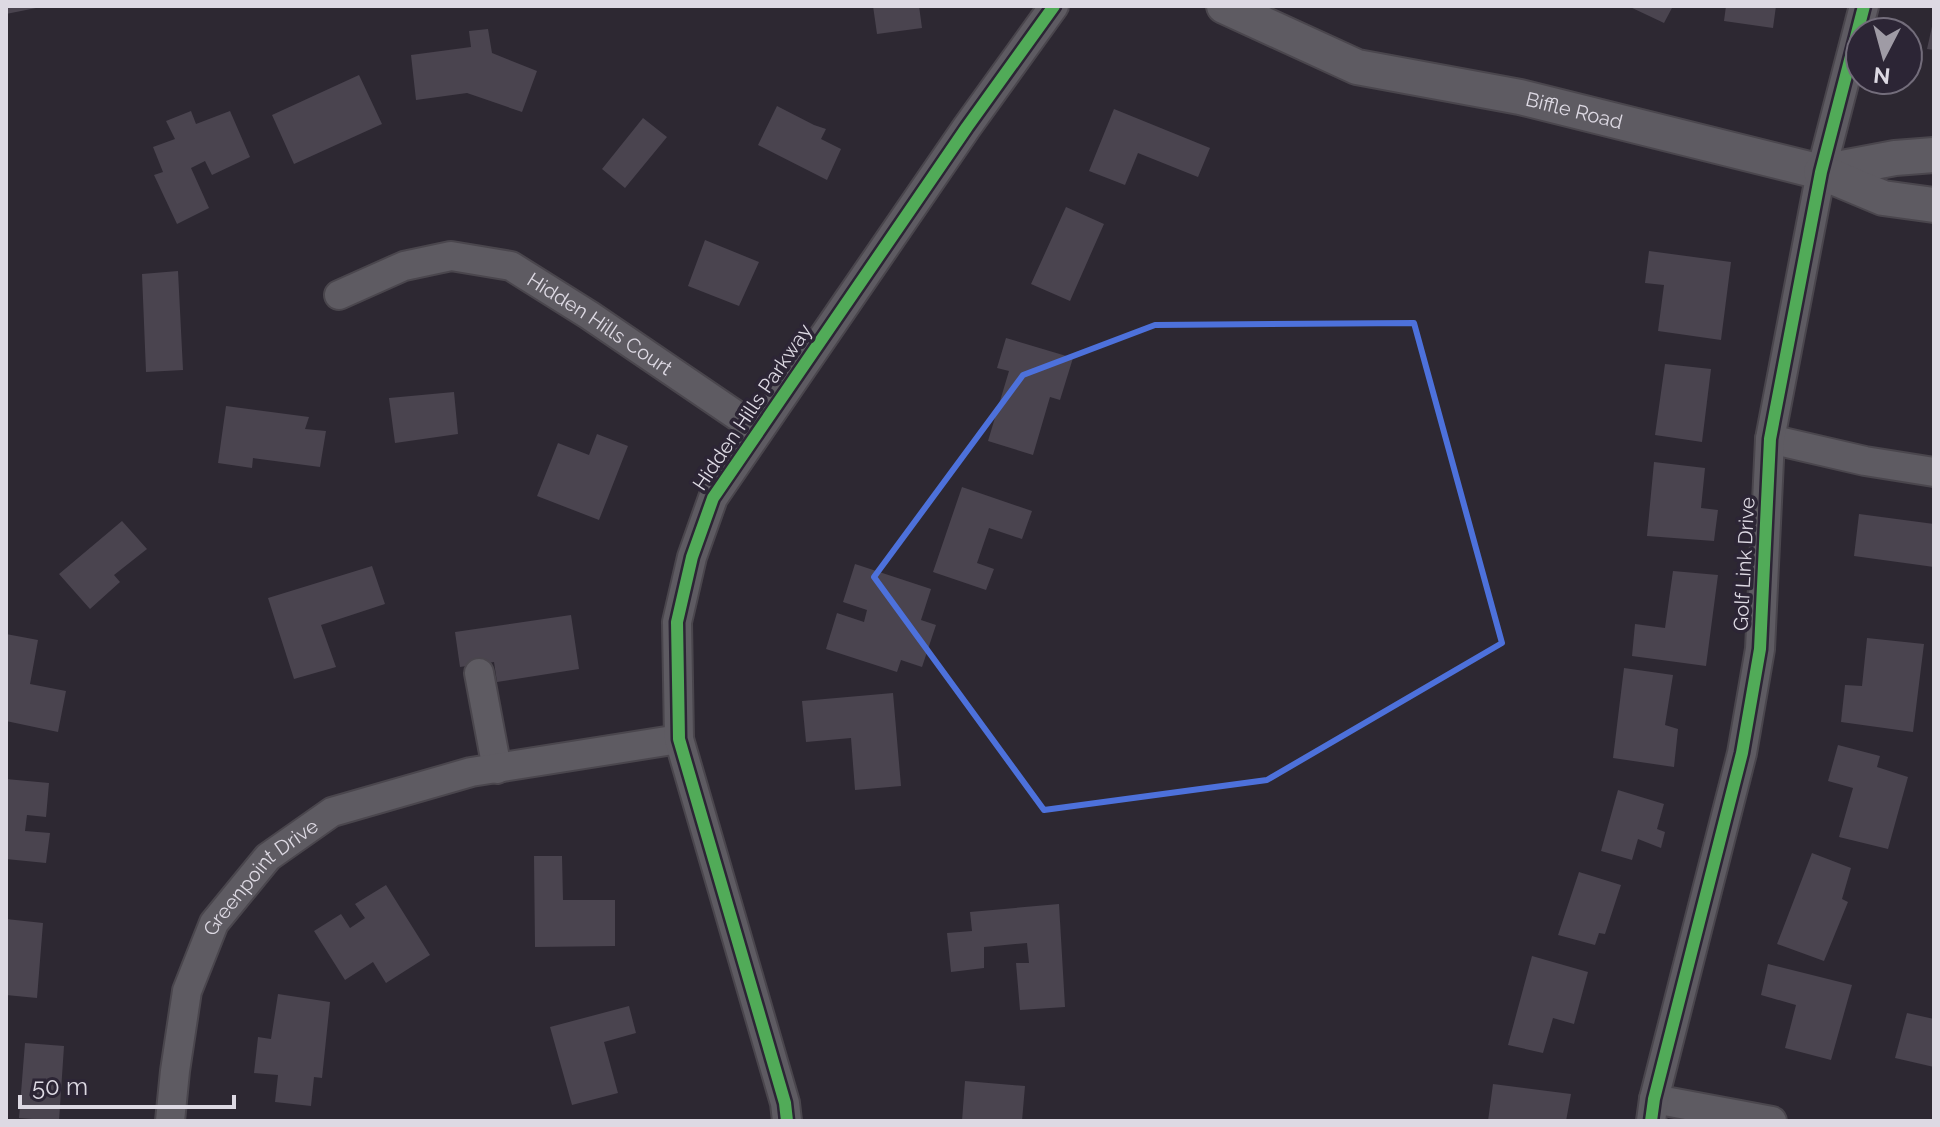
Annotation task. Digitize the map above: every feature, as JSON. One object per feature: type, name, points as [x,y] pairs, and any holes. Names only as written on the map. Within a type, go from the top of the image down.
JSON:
[{"type":"street","name":"Hidden Hills Parkway","points":[[787,1121],[785,1103],[679,739],[677,622],[692,557],[713,498],[967,127],[1054,6]]},
{"type":"street","name":"Biffle Road","points":[[1224,6],[1357,67],[1520,97],[1821,172],[1895,158],[1934,155]]},
{"type":"street","name":"Golf Link Drive","points":[[1652,1110],[1742,753],[1760,649],[1770,439],[1821,172],[1864,6]]},
{"type":"street","points":[[1821,172],[1883,198],[1934,205]]},
{"type":"street","name":"Hidden Hills Court","points":[[339,295],[404,266],[451,256],[511,266],[758,430]]},
{"type":"street","points":[[1770,439],[1865,461],[1934,472]]},
{"type":"street","points":[[479,673],[497,769]]},
{"type":"street","name":"Greenpoint Drive","points":[[170,1121],[187,991],[214,923],[268,857],[332,812],[471,772],[679,739]]},
{"type":"street","points":[[1652,1110],[1772,1121]]},
{"type":"highlighted area","points":[[1414,323],[1502,643],[1267,780],[1044,810],[874,577],[1023,375],[1155,325]]},
{"type":"building","points":[[6,6],[41,6],[41,7],[6,14]]},
{"type":"building","points":[[873,6],[919,6],[922,28],[877,34]]},
{"type":"building","points":[[1628,6],[1673,6],[1664,23]]},
{"type":"building","points":[[1726,6],[1776,6],[1773,28],[1724,21]]},
{"type":"building","points":[[1934,22],[1934,50],[1927,49]]},
{"type":"building","points":[[488,29],[492,53],[537,71],[522,112],[467,93],[416,100],[411,55],[471,47],[469,31]]},
{"type":"building","points":[[359,75],[382,124],[294,164],[272,115]]},
{"type":"building","points":[[777,106],[826,129],[821,139],[841,149],[827,180],[758,145]]},
{"type":"building","points":[[1114,109],[1210,148],[1198,177],[1138,153],[1125,185],[1089,171]]},
{"type":"building","points":[[191,111],[196,124],[230,111],[250,157],[212,175],[205,161],[191,168],[209,208],[177,224],[154,175],[163,172],[153,147],[175,139],[166,121]]},
{"type":"building","points":[[643,118],[667,137],[625,188],[602,169]]},
{"type":"building","points":[[1066,207],[1104,224],[1070,301],[1031,284]]},
{"type":"building","points":[[705,240],[759,262],[739,306],[688,286]]},
{"type":"building","points":[[1649,251],[1731,262],[1721,340],[1658,331],[1664,285],[1645,283]]},
{"type":"building","points":[[178,271],[183,370],[146,372],[142,274]]},
{"type":"building","points":[[1006,338],[1073,358],[1060,400],[1050,397],[1033,455],[988,441],[1009,371],[997,368]]},
{"type":"building","points":[[1665,364],[1711,369],[1702,442],[1655,435]]},
{"type":"building","points":[[454,392],[458,434],[395,443],[389,398]]},
{"type":"building","points":[[226,406],[309,417],[305,429],[326,431],[320,467],[253,458],[252,468],[218,463]]},
{"type":"building","points":[[597,434],[628,446],[599,520],[537,496],[558,443],[589,455]]},
{"type":"building","points":[[1654,462],[1705,468],[1701,508],[1718,510],[1714,541],[1647,536]]},
{"type":"building","points":[[962,487],[1032,511],[1022,539],[989,528],[977,563],[994,569],[986,590],[933,572]]},
{"type":"building","points":[[1859,514],[1934,524],[1934,567],[1854,556]]},
{"type":"building","points":[[122,521],[147,549],[114,575],[120,582],[90,609],[59,574]]},
{"type":"building","points":[[855,564],[931,589],[921,620],[936,625],[922,667],[901,660],[897,672],[826,649],[837,613],[864,622],[867,610],[843,602]]},
{"type":"building","points":[[372,566],[385,604],[321,625],[336,667],[294,679],[268,598]]},
{"type":"building","points":[[1673,571],[1718,575],[1706,666],[1632,656],[1635,624],[1665,628]]},
{"type":"building","points":[[571,615],[579,669],[497,682],[494,662],[460,667],[455,632]]},
{"type":"building","points":[[6,634],[38,640],[30,684],[66,691],[58,732],[6,721]]},
{"type":"building","points":[[1867,638],[1924,644],[1913,732],[1841,722],[1845,685],[1862,686]]},
{"type":"building","points":[[1624,668],[1673,675],[1665,725],[1678,729],[1674,767],[1613,758]]},
{"type":"building","points":[[893,693],[901,786],[855,790],[851,738],[806,742],[802,701]]},
{"type":"building","points":[[1838,745],[1880,756],[1877,767],[1908,777],[1888,849],[1839,837],[1853,788],[1828,781]]},
{"type":"building","points":[[6,779],[49,783],[46,817],[27,815],[25,831],[50,833],[46,863],[6,859]]},
{"type":"building","points":[[1618,790],[1664,804],[1657,829],[1665,832],[1661,848],[1638,839],[1632,860],[1601,851]]},
{"type":"building","points":[[1812,853],[1851,868],[1842,899],[1848,902],[1824,961],[1777,944]]},
{"type":"building","points":[[534,856],[562,856],[563,900],[615,900],[615,946],[535,947]]},
{"type":"building","points":[[1579,872],[1621,885],[1605,934],[1599,933],[1595,945],[1558,935]]},
{"type":"building","points":[[386,885],[430,955],[386,983],[373,962],[345,980],[314,931],[341,914],[350,928],[365,918],[355,904]]},
{"type":"building","points":[[1059,904],[1065,1007],[1020,1010],[1016,963],[1029,963],[1027,943],[984,947],[984,968],[951,972],[947,933],[972,931],[970,912]]},
{"type":"building","points":[[6,919],[43,923],[37,998],[6,995]]},
{"type":"building","points":[[1532,956],[1588,972],[1574,1024],[1553,1018],[1543,1053],[1508,1045]]},
{"type":"building","points":[[1768,964],[1852,985],[1831,1060],[1785,1048],[1796,1005],[1761,995]]},
{"type":"building","points":[[278,994],[330,1002],[322,1078],[314,1077],[311,1106],[275,1102],[278,1075],[254,1073],[258,1037],[271,1039]]},
{"type":"building","points":[[629,1006],[636,1033],[604,1042],[618,1093],[572,1105],[550,1027]]},
{"type":"building","points":[[1907,1013],[1934,1019],[1934,1067],[1895,1058]]},
{"type":"building","points":[[25,1043],[64,1046],[59,1121],[19,1118]]},
{"type":"building","points":[[965,1081],[1025,1086],[1022,1121],[962,1121]]},
{"type":"building","points":[[1493,1084],[1571,1094],[1566,1121],[1488,1121]]},
{"type":"cycle path","points":[[787,1121],[785,1103],[679,739],[677,622],[692,557],[713,498],[967,127],[1054,6]]},
{"type":"cycle path","points":[[1651,1121],[1742,753],[1760,649],[1770,439],[1821,172],[1864,6]]}]
